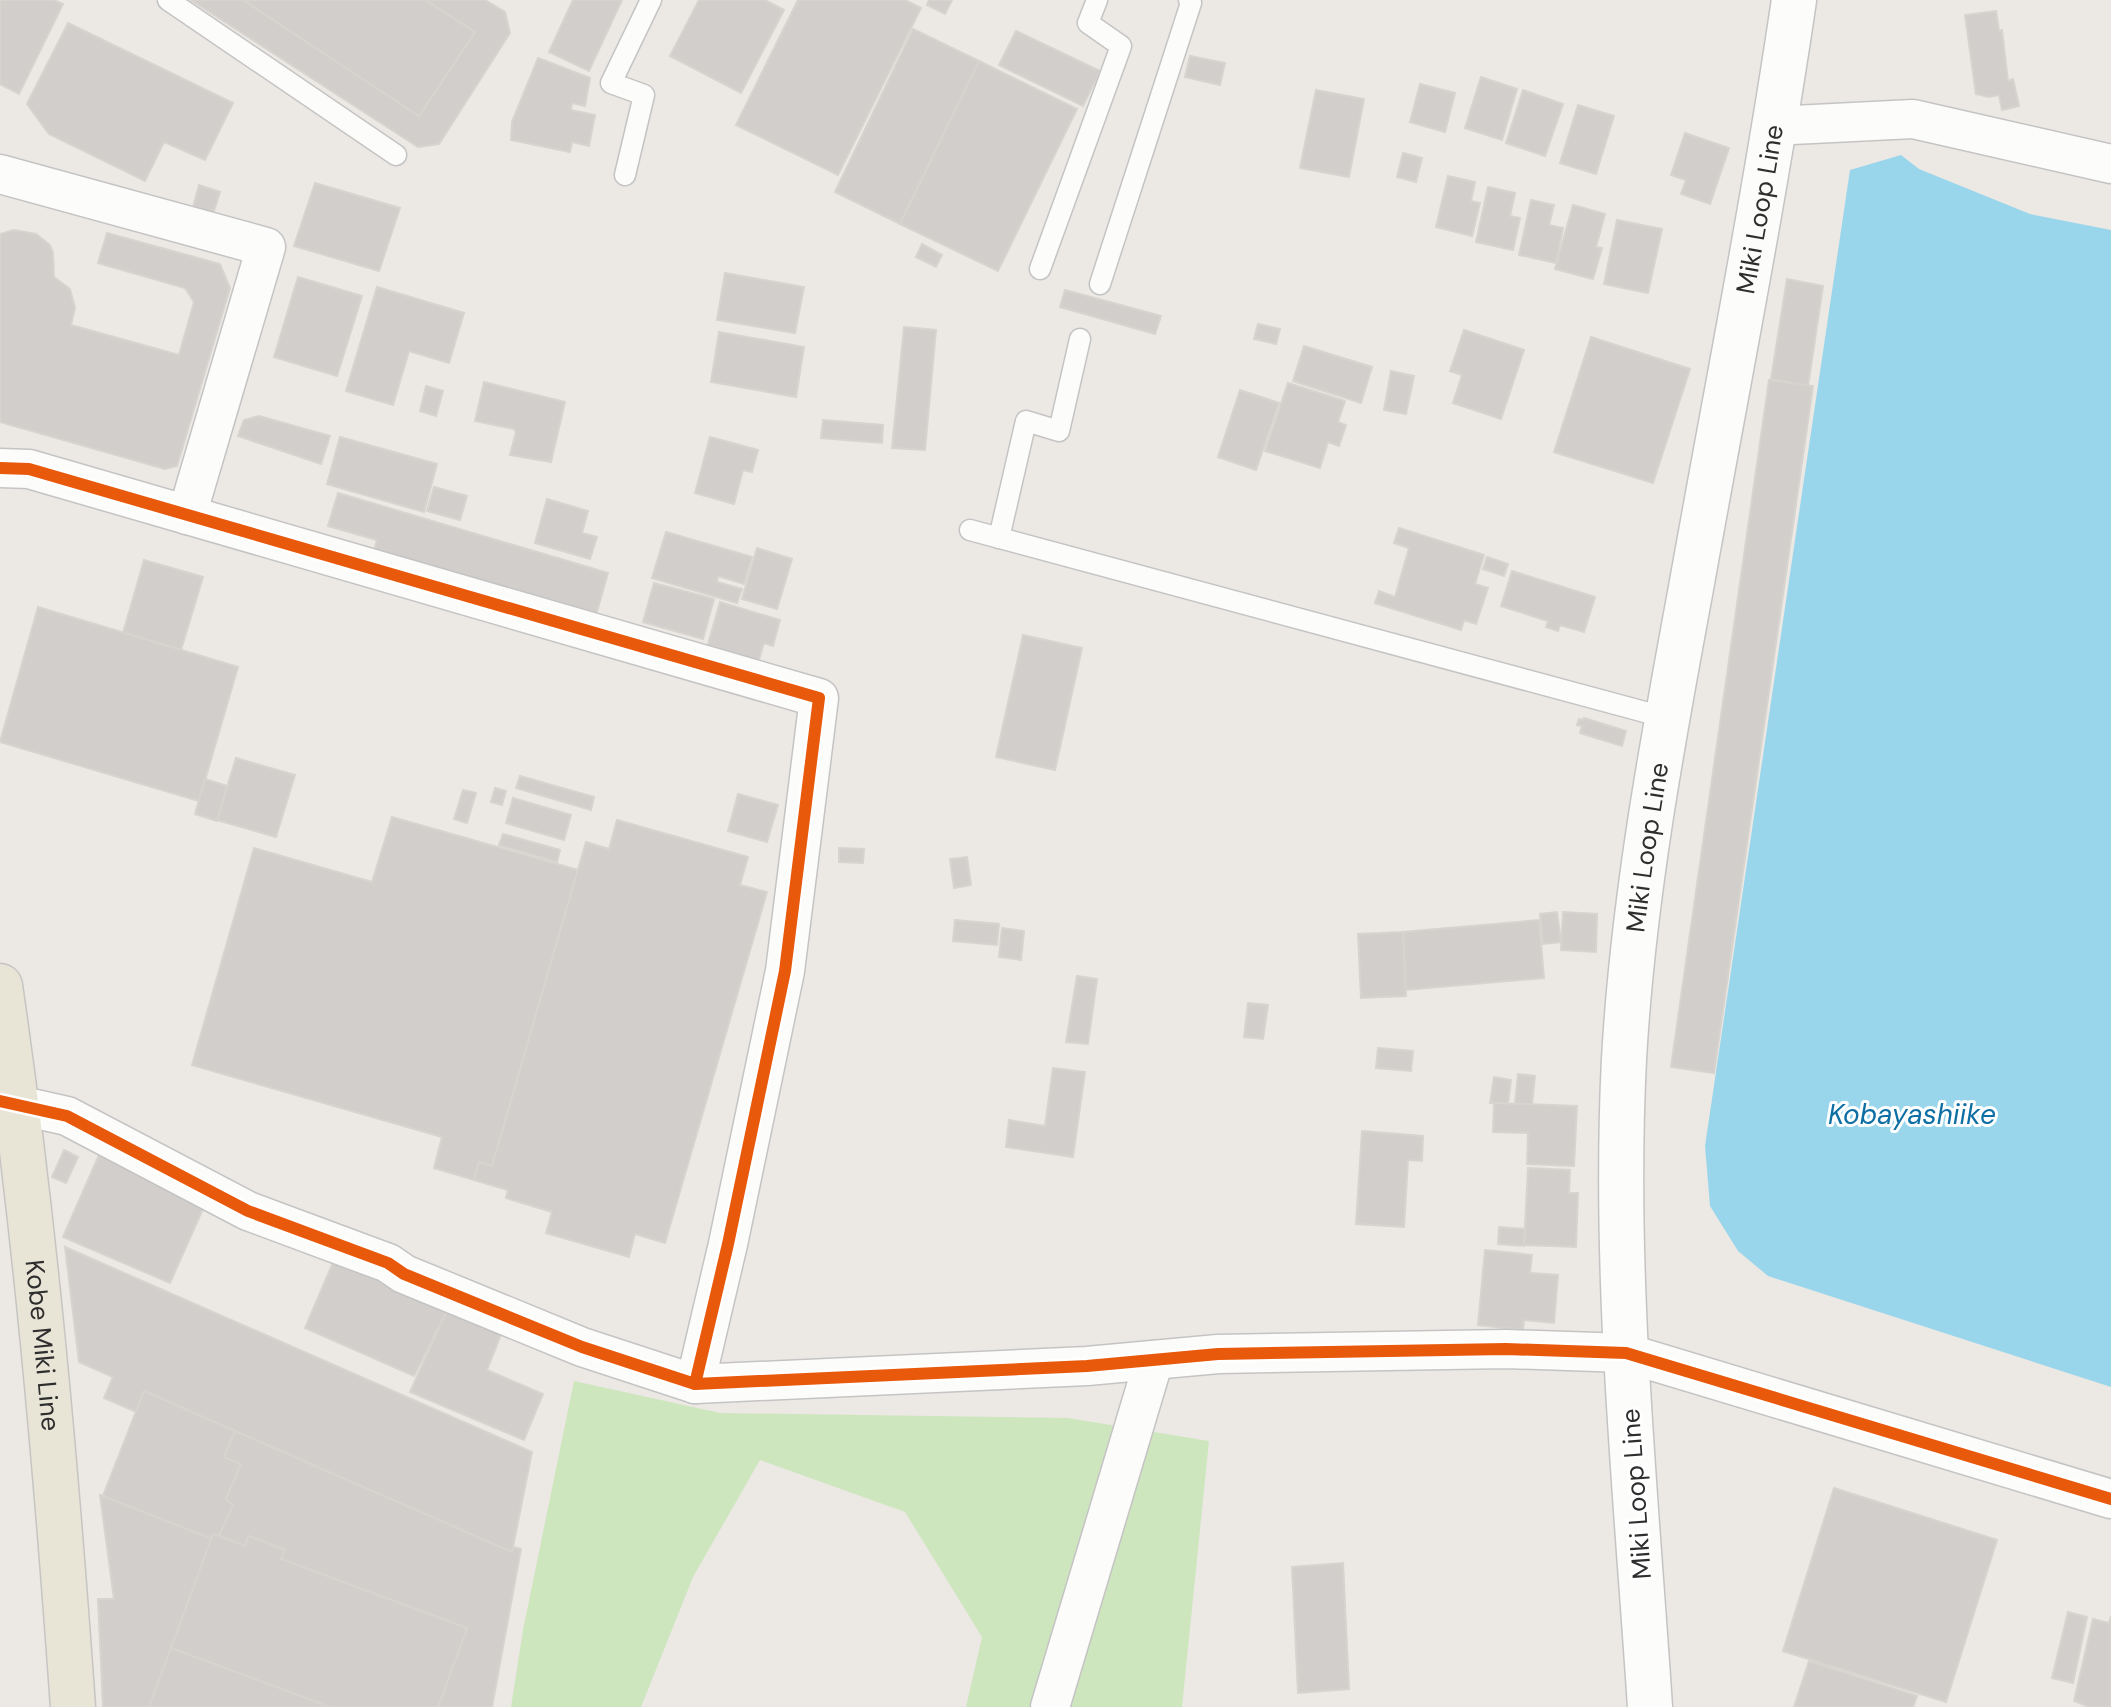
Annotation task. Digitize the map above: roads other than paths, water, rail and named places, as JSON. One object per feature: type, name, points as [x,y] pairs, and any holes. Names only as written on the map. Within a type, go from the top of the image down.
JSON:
[{"type":"main road","name":"Miki Loop Line","points":[[1650,1707],[1626,1353],[1621,1188],[1625,1057],[1644,851],[1775,126],[1794,0]]},
{"type":"main road","name":"Kobe Miki Line","points":[[0,986],[9,1103],[59,1502],[73,1707]]},
{"type":"street","points":[[1775,126],[1913,119],[2111,164]]},
{"type":"street","points":[[0,174],[266,247],[187,515]]},
{"type":"street","points":[[0,468],[29,469],[819,698],[785,971],[728,1244],[695,1384]]},
{"type":"street","points":[[9,1103],[67,1116],[248,1211],[388,1263],[404,1274],[582,1347],[695,1384],[1087,1366],[1218,1354],[1368,1349],[1626,1353],[2111,1499]]},
{"type":"street","points":[[1050,1707],[1154,1360]]},
{"type":"lane","points":[[168,0],[396,155]]},
{"type":"lane","points":[[625,175],[644,95],[611,83],[651,0]]},
{"type":"lane","points":[[1040,269],[1121,46],[1088,23],[1097,0]]},
{"type":"lane","points":[[1100,284],[1186,18],[1189,0]]},
{"type":"lane","points":[[999,538],[1026,421],[1059,431],[1080,339]]},
{"type":"lane","points":[[970,530],[1667,718]]},
{"type":"water","name":"Kobayashiike","points":[[1901,155],[1919,169],[2030,214],[2111,230],[2111,1387],[1768,1276],[1738,1251],[1710,1206],[1705,1146],[1850,170]]}]
